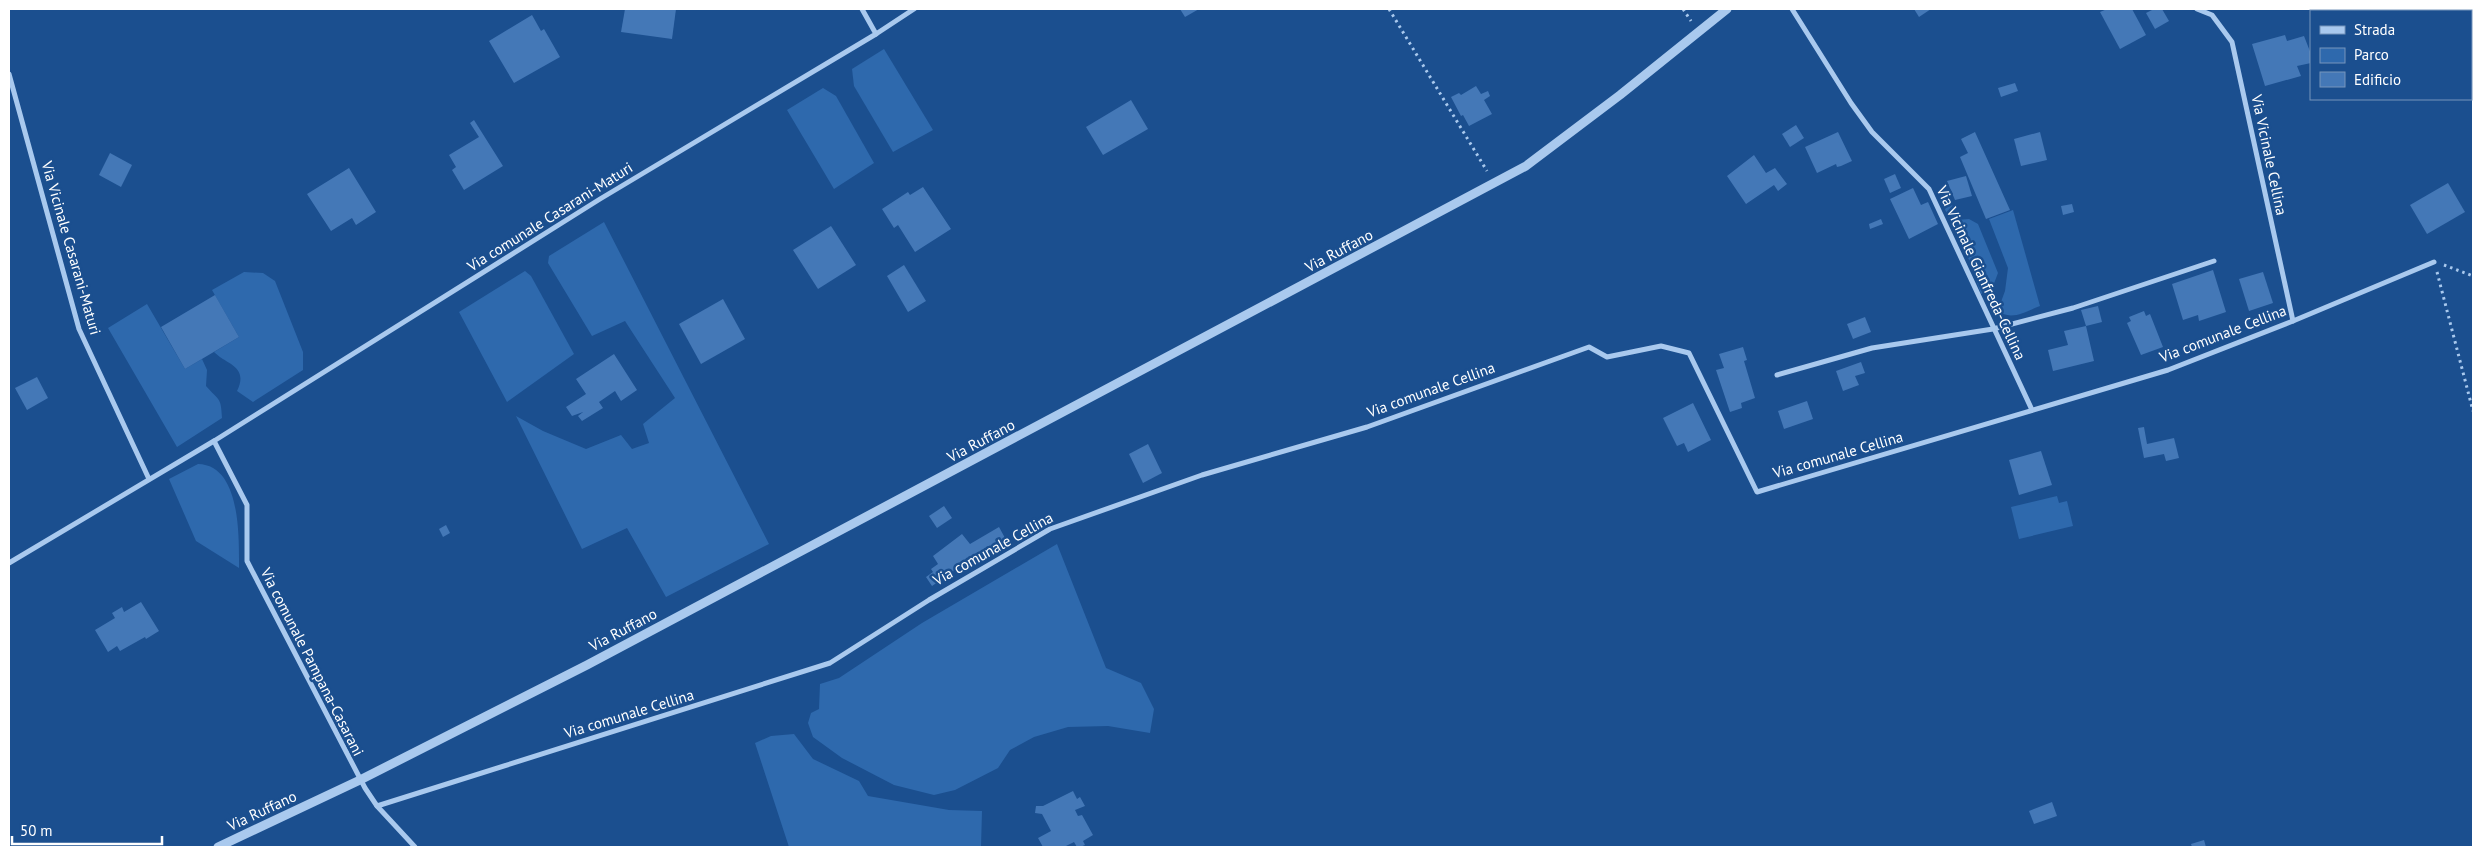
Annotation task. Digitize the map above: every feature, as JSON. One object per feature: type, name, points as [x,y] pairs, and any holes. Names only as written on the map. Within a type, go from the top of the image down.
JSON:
[{"type":"street","points":[[862,9],[876,34]]},
{"type":"street","name":"Via comunale Casarani-Maturi","points":[[214,441],[600,200],[876,34],[914,9]]},
{"type":"street","name":"Via Ruffano","points":[[218,847],[360,780],[587,665],[1526,166],[1620,95],[1727,9]]},
{"type":"street","name":"Via Vicinale Gianfreda-Cellina","points":[[1792,9],[1851,103],[1872,132],[1929,189],[2032,410]]},
{"type":"street","name":"Via Vicinale Cellina","points":[[2197,9],[2212,15],[2232,42],[2293,321]]},
{"type":"street","name":"Via Vicinale Casarani-Maturi","points":[[9,74],[79,329],[149,479]]},
{"type":"street","points":[[1777,375],[1872,348],[1993,329],[2073,308],[2214,261]]},
{"type":"street","name":"Via comunale Cellina","points":[[377,806],[830,663],[929,600],[1050,529],[1202,475],[1367,427],[1589,347],[1607,357],[1661,346],[1689,353],[1758,492],[2168,370],[2293,321],[2434,262]]},
{"type":"street","points":[[9,563],[214,441]]},
{"type":"street","name":"Via comunale Pampana-Casarani","points":[[214,441],[247,506],[247,561],[360,780],[377,806],[415,847]]},
{"type":"path","points":[[1389,9],[1495,183]]},
{"type":"path","points":[[2434,262],[2473,276]]},
{"type":"path","points":[[2434,262],[2473,411]]},
{"type":"green space","points":[[884,49],[933,130],[893,152],[854,86],[852,69]]},
{"type":"green space","points":[[823,88],[836,96],[874,163],[834,189],[787,110]]},
{"type":"green space","points":[[1950,198],[1957,220],[1969,219],[1978,224],[1998,273],[1993,286],[1981,294],[1970,262],[1942,203]]},
{"type":"green space","points":[[2013,210],[2040,306],[2024,313],[2008,315],[1998,310],[2005,291],[2008,268],[1989,219]]},
{"type":"green space","points":[[604,222],[769,544],[666,597],[627,528],[582,549],[516,416],[543,431],[586,449],[621,435],[632,449],[649,443],[643,424],[675,398],[625,321],[592,336],[548,263],[549,256]]},
{"type":"green space","points":[[525,271],[531,276],[574,354],[507,402],[459,312]]},
{"type":"green space","points":[[244,272],[263,273],[275,281],[303,352],[303,370],[253,402],[237,391],[240,376],[235,367],[214,352],[239,337],[212,290]]},
{"type":"green space","points":[[147,304],[185,369],[202,359],[207,370],[206,386],[218,399],[221,406],[222,418],[177,447],[108,328]]},
{"type":"green space","points":[[198,464],[212,467],[223,476],[230,489],[235,505],[239,539],[239,568],[196,541],[169,479]]},
{"type":"green space","points":[[2057,496],[2059,503],[2067,501],[2073,526],[2019,539],[2011,507]]},
{"type":"green space","points":[[1057,544],[1106,668],[1141,683],[1154,709],[1150,733],[1108,726],[1068,727],[1034,737],[1010,750],[998,768],[955,790],[934,795],[894,785],[842,758],[813,737],[808,723],[811,713],[819,709],[820,684],[839,678],[922,623]]},
{"type":"green space","points":[[794,734],[813,759],[859,781],[868,796],[949,810],[982,811],[981,847],[789,847],[755,743],[771,736]]},
{"type":"building","points":[[625,9],[676,9],[672,39],[621,32]]},
{"type":"building","points":[[1180,9],[1199,9],[1185,17]]},
{"type":"building","points":[[1914,9],[1931,9],[1919,17]]},
{"type":"building","points":[[2107,9],[2132,9],[2146,35],[2120,49],[2100,12]]},
{"type":"building","points":[[2154,9],[2162,9],[2169,21],[2155,29],[2146,13]]},
{"type":"building","points":[[532,15],[541,31],[544,29],[560,57],[514,83],[489,41]]},
{"type":"building","points":[[2285,35],[2287,41],[2304,36],[2310,51],[2310,63],[2297,66],[2301,76],[2265,86],[2252,44]]},
{"type":"building","points":[[2015,83],[2018,91],[2001,97],[1998,88]]},
{"type":"building","points":[[1476,86],[1481,94],[1488,91],[1490,96],[1484,100],[1492,114],[1469,126],[1463,115],[1461,116],[1451,97],[1459,93],[1461,95]]},
{"type":"building","points":[[1131,100],[1148,129],[1103,155],[1086,127]]},
{"type":"building","points":[[474,120],[503,166],[464,190],[452,170],[456,167],[449,155],[479,137],[470,123]]},
{"type":"building","points":[[1796,125],[1804,138],[1790,147],[1782,134]]},
{"type":"building","points":[[1838,132],[1852,161],[1837,167],[1836,164],[1817,173],[1805,147]]},
{"type":"building","points":[[1975,132],[2010,210],[1986,219],[1960,157],[1968,153],[1961,139]]},
{"type":"building","points":[[2040,132],[2047,160],[2021,166],[2014,139]]},
{"type":"building","points":[[110,153],[132,165],[121,187],[99,175]]},
{"type":"building","points":[[1754,155],[1766,173],[1775,168],[1787,184],[1778,191],[1774,185],[1746,204],[1727,176]]},
{"type":"building","points":[[349,168],[376,212],[356,225],[352,218],[331,231],[307,194]]},
{"type":"building","points":[[1895,174],[1901,188],[1890,193],[1884,179]]},
{"type":"building","points":[[1966,176],[1972,196],[1955,200],[1947,181]]},
{"type":"building","points":[[2448,183],[2465,212],[2427,234],[2410,205]]},
{"type":"building","points":[[923,187],[951,229],[915,252],[898,225],[894,228],[882,209],[908,192],[910,195]]},
{"type":"building","points":[[1913,188],[1921,205],[1928,202],[1938,224],[1909,239],[1890,199]]},
{"type":"building","points":[[2072,204],[2074,212],[2063,215],[2061,206]]},
{"type":"building","points":[[1881,219],[1883,224],[1870,229],[1869,224]]},
{"type":"building","points":[[831,226],[856,265],[818,289],[793,250]]},
{"type":"building","points":[[904,265],[926,301],[908,312],[887,276]]},
{"type":"building","points":[[2213,270],[2226,312],[2199,321],[2198,315],[2183,320],[2172,284]]},
{"type":"building","points":[[2263,272],[2273,303],[2249,311],[2239,279]]},
{"type":"building","points":[[215,295],[239,337],[185,369],[161,327]]},
{"type":"building","points":[[723,299],[745,339],[701,364],[679,324]]},
{"type":"building","points":[[2098,306],[2102,322],[2086,326],[2081,310]]},
{"type":"building","points":[[2144,311],[2146,316],[2150,314],[2163,347],[2141,355],[2127,323],[2131,321],[2129,317]]},
{"type":"building","points":[[1865,317],[1871,332],[1853,339],[1847,324]]},
{"type":"building","points":[[2086,326],[2094,361],[2053,371],[2048,350],[2068,345],[2064,331]]},
{"type":"building","points":[[1743,347],[1747,360],[1744,361],[1755,398],[1741,403],[1742,408],[1730,412],[1716,370],[1724,368],[1719,354]]},
{"type":"building","points":[[614,354],[637,390],[621,401],[615,391],[599,402],[603,408],[582,421],[578,416],[583,412],[572,416],[566,407],[586,394],[576,379]]},
{"type":"building","points":[[1861,362],[1865,373],[1855,376],[1859,385],[1843,391],[1836,371]]},
{"type":"building","points":[[37,377],[48,398],[27,410],[15,388]]},
{"type":"building","points":[[1807,401],[1813,419],[1784,429],[1778,411]]},
{"type":"building","points":[[1693,403],[1711,440],[1688,452],[1684,443],[1677,446],[1663,418]]},
{"type":"building","points":[[2144,427],[2147,444],[2174,438],[2179,458],[2166,461],[2164,454],[2144,458],[2138,428]]},
{"type":"building","points":[[1148,444],[1162,473],[1143,483],[1129,454]]},
{"type":"building","points":[[2041,451],[2052,485],[2019,495],[2009,460]]},
{"type":"building","points":[[944,506],[952,518],[937,528],[929,516]]},
{"type":"building","points":[[446,525],[450,533],[443,537],[439,529]]},
{"type":"building","points":[[999,527],[1005,538],[932,586],[926,577],[933,572],[931,569],[938,564],[933,556],[962,534],[970,544]]},
{"type":"building","points":[[141,602],[159,631],[120,651],[117,646],[108,652],[95,630],[115,618],[112,613],[122,607],[124,612]]},
{"type":"building","points":[[1073,791],[1077,799],[1080,797],[1085,806],[1075,810],[1078,816],[1082,815],[1093,835],[1083,841],[1085,845],[1080,847],[1077,847],[1074,842],[1064,847],[1043,847],[1038,838],[1051,831],[1042,814],[1035,813],[1036,806],[1043,806]]},
{"type":"building","points":[[2052,802],[2057,816],[2034,824],[2029,811]]},
{"type":"building","points":[[2204,840],[2206,847],[2192,847],[2191,844]]}]
